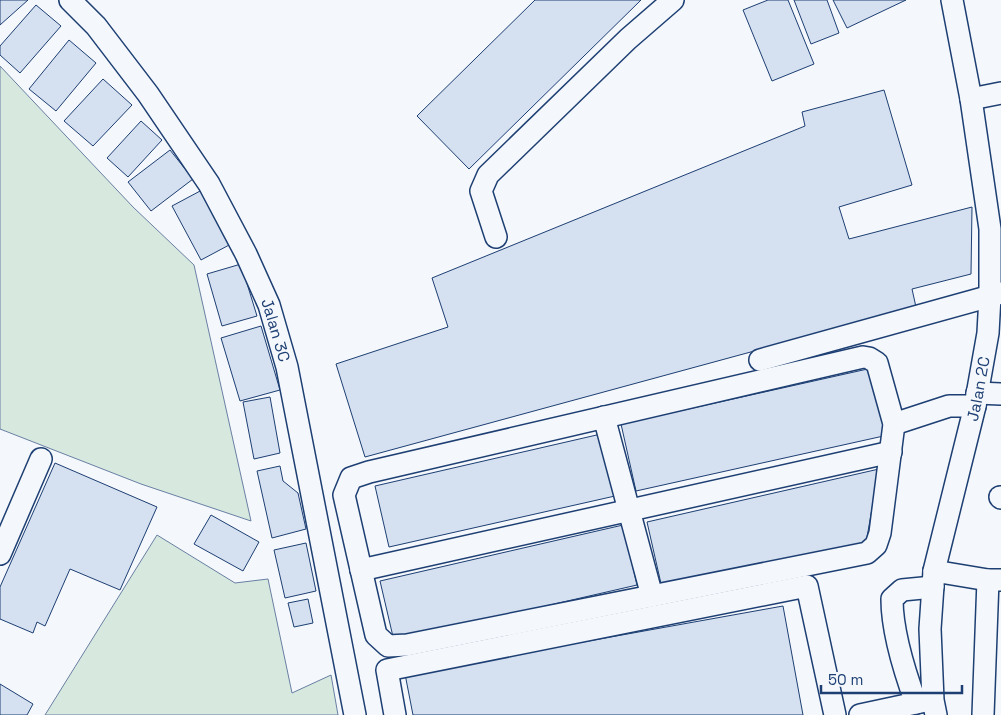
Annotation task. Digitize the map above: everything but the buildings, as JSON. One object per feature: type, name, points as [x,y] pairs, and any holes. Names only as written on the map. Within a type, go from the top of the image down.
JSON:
[{"type":"street","name":"Jalan 3C","points":[[70,0],[96,26],[148,94],[209,184],[246,254],[269,305],[287,367],[355,715]]},
{"type":"street","points":[[496,237],[481,191],[488,175],[628,40],[673,0]]},
{"type":"street","name":"Jalan 2C","points":[[928,706],[933,579],[976,400],[996,295],[990,229],[993,192],[952,0]]},
{"type":"street","points":[[972,99],[1001,93]]},
{"type":"street","points":[[760,360],[996,295]]},
{"type":"street","points":[[863,357],[869,358],[876,363],[894,424],[880,533],[876,545],[867,553],[407,645],[388,646],[376,635],[344,495],[351,478],[369,472],[604,418],[863,357]]},
{"type":"street","points":[[894,424],[950,406],[1001,394]]},
{"type":"street","points":[[604,418],[652,596]]},
{"type":"street","points":[[361,570],[891,452]]},
{"type":"street","points":[[0,554],[41,459]]},
{"type":"street","points":[[860,715],[928,706],[907,676],[892,611],[892,599],[902,590],[933,579],[994,580],[983,715]]},
{"type":"street","points":[[395,715],[387,670],[807,586],[834,715]]},
{"type":"shaded area","points":[[0,66],[133,207],[194,265],[251,521],[141,484],[0,429]]},
{"type":"shaded area","points":[[157,535],[235,583],[268,579],[292,693],[331,675],[338,715],[45,715]]}]
